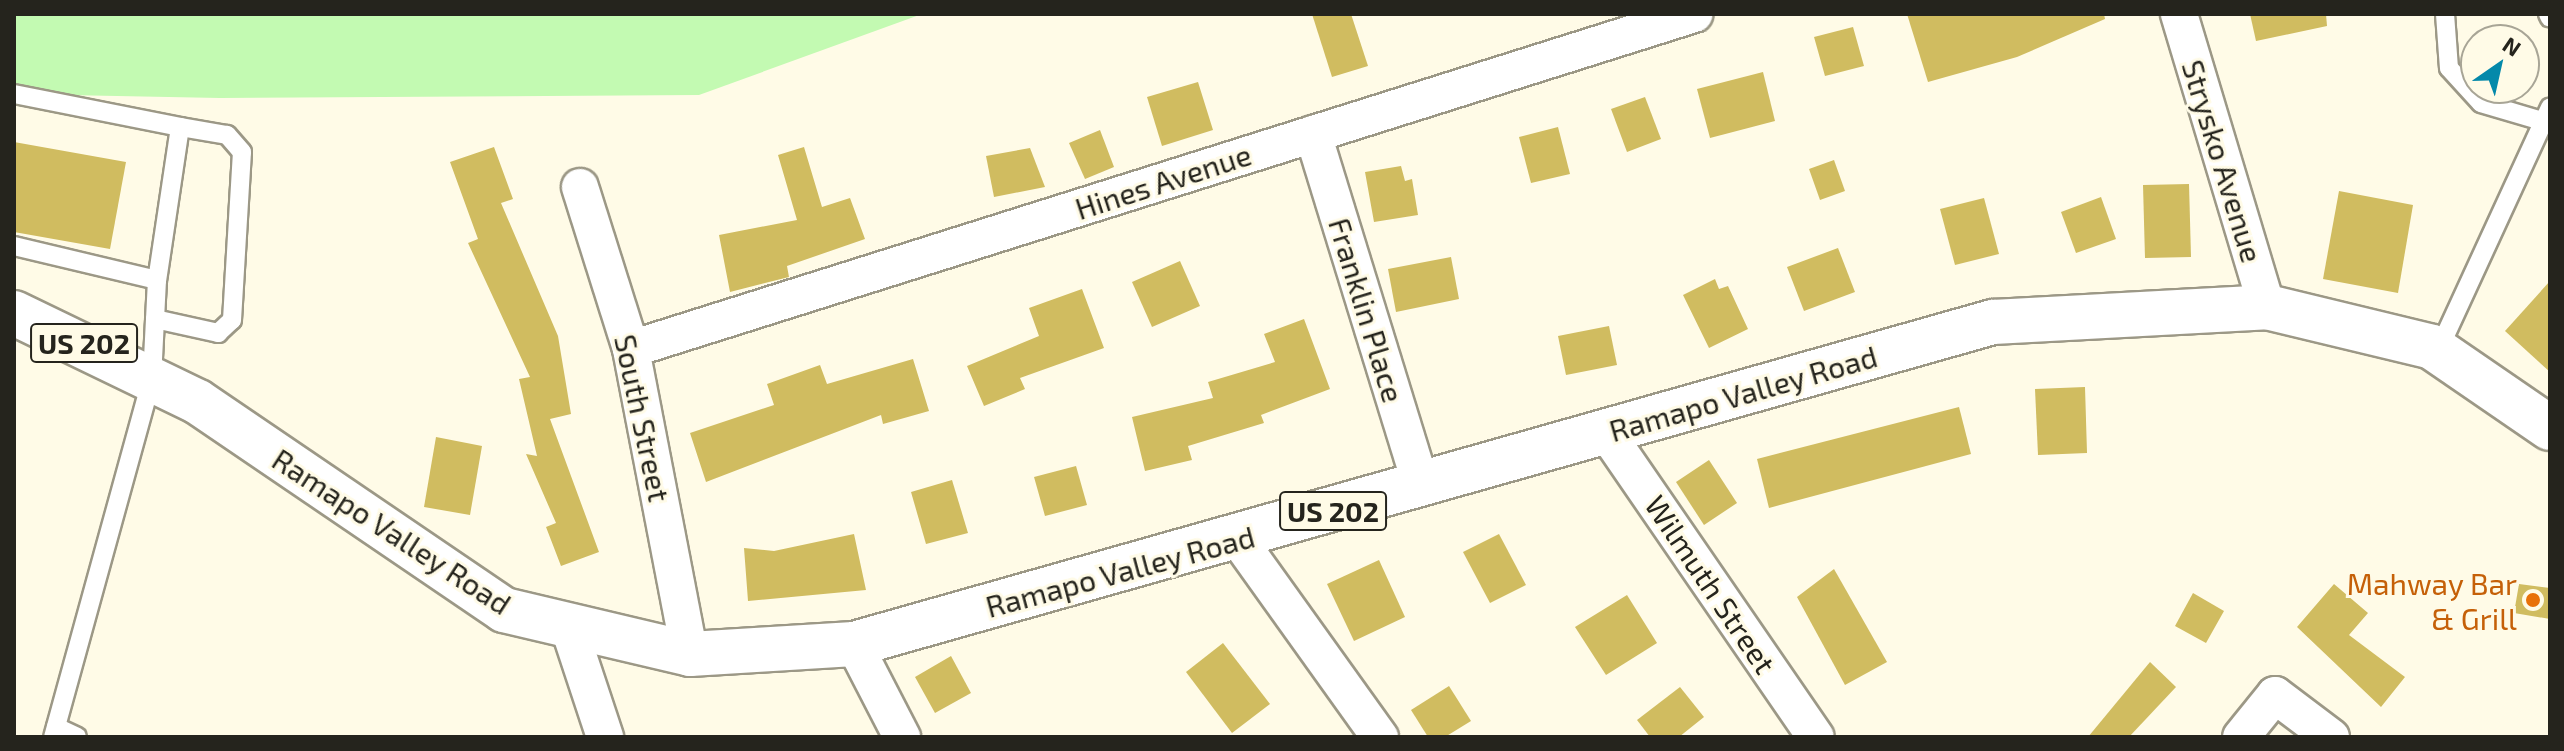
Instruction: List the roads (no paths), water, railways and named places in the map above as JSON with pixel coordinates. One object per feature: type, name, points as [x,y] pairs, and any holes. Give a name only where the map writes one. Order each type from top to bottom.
[{"type":"main road","name":"Ramapo Valley Road","points":[[14,313],[198,402],[504,610],[569,628],[690,654],[854,644],[1238,539],[1993,322],[2267,307],[2438,351],[2550,428]]},
{"type":"street","name":"Hines Avenue","points":[[631,349],[1694,14]]},
{"type":"street","name":"Strysko Avenue","points":[[2179,14],[2267,307]]},
{"type":"street","name":"Franklin Place","points":[[1313,134],[1421,485]]},
{"type":"street","name":"South Street","points":[[580,187],[631,349],[690,654]]},
{"type":"street","name":"Wilmuth Street","points":[[1606,432],[1816,737]]},
{"type":"street","points":[[1238,539],[1380,737]]},
{"type":"street","points":[[569,628],[605,737]]},
{"type":"street","points":[[854,644],[902,737]]},
{"type":"street","points":[[2241,737],[2275,695],[2331,737]]},
{"type":"lane","points":[[2438,351],[2546,114],[2481,103],[2449,68],[2445,14]]},
{"type":"lane","points":[[14,94],[227,135],[242,152],[232,320],[218,333],[155,319]]},
{"type":"lane","points":[[77,737],[54,732],[152,378],[157,280],[180,127]]},
{"type":"lane","points":[[14,246],[157,280]]},
{"type":"place","name":"Mahway Bar & Grill","points":[[2533,600]]}]
